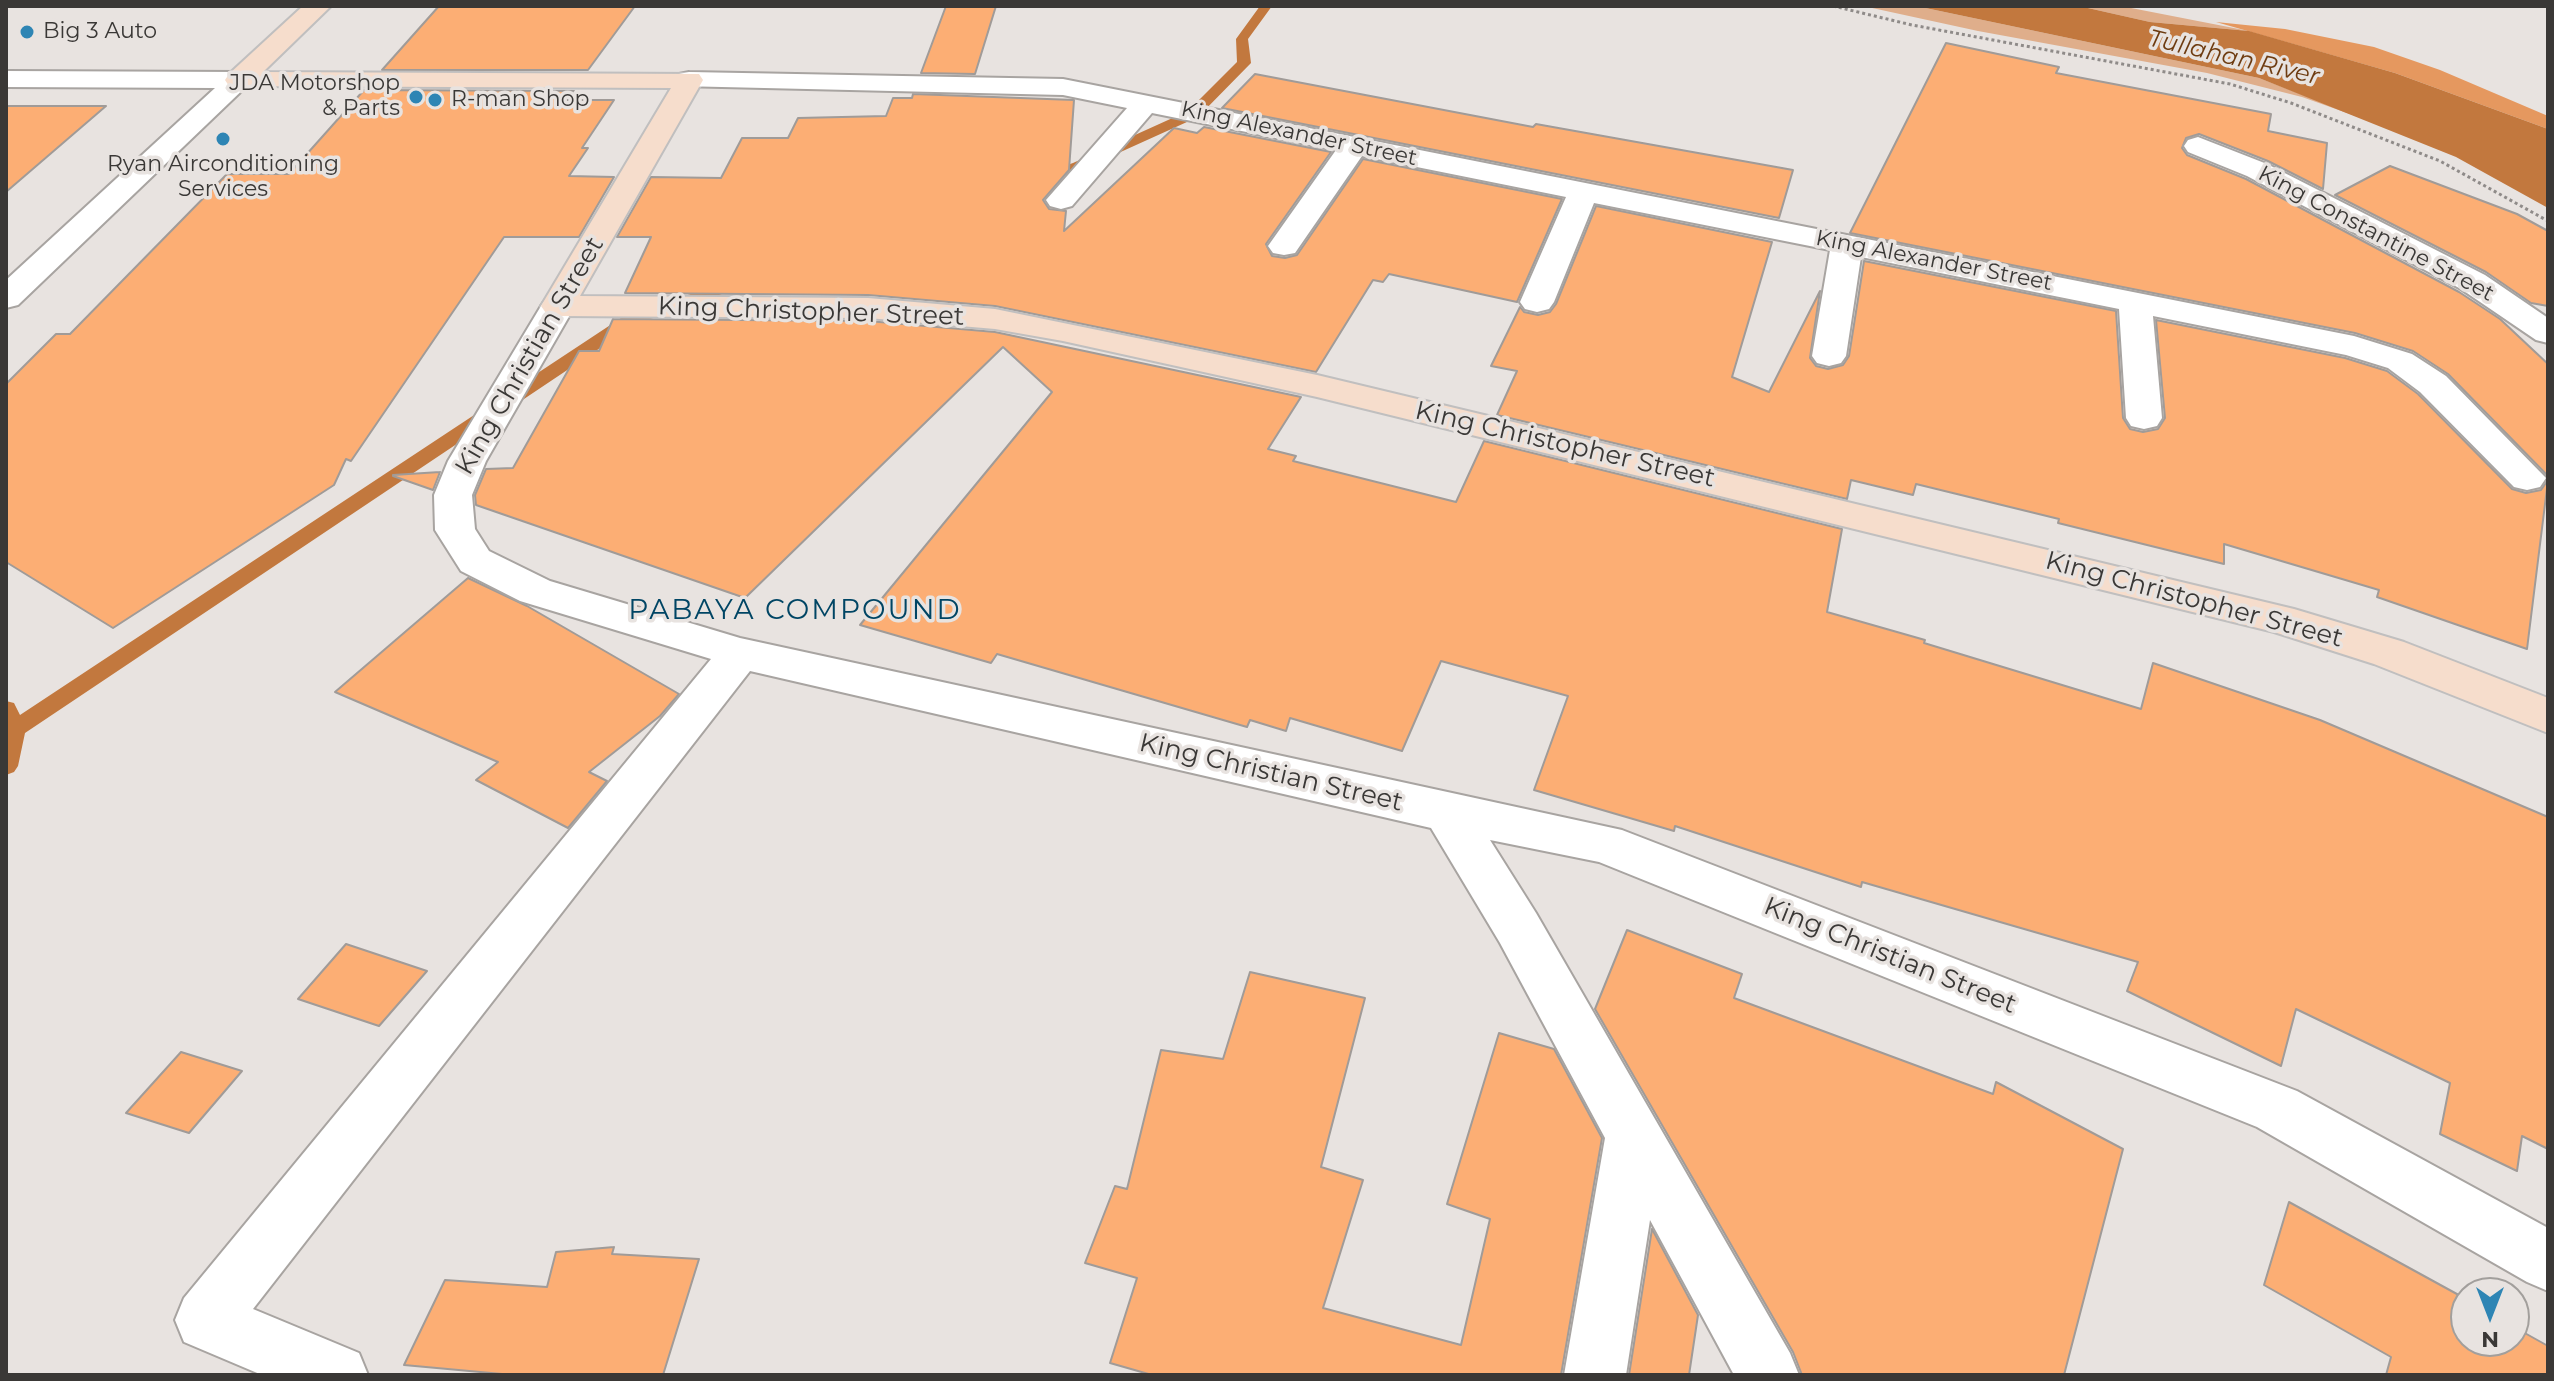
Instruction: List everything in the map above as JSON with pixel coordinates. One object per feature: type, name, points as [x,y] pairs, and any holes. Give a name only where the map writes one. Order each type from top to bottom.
[{"type":"main road","points":[[239,80],[318,6]]},
{"type":"main road","name":"King Alexander Street","points":[[239,80],[689,80]]},
{"type":"main road","name":"King Christian Street","points":[[558,306],[689,80]]},
{"type":"main road","name":"King Christopher Street","points":[[558,306],[868,308],[980,317],[1063,331],[1317,386],[2264,615],[2389,653],[2548,716]]},
{"type":"street","name":"King Alexander Street","points":[[6,79],[239,80]]},
{"type":"street","points":[[6,298],[239,80]]},
{"type":"street","name":"King Alexander Street","points":[[689,80],[1026,84],[1103,94],[2354,346],[2400,361],[2433,384],[2527,478]]},
{"type":"street","points":[[1061,200],[1147,102]]},
{"type":"street","points":[[1284,246],[1354,146]]},
{"type":"street","name":"King Constantine Street","points":[[2198,146],[2257,170],[2473,282],[2548,333]]},
{"type":"street","points":[[1537,302],[1584,191]]},
{"type":"street","points":[[1829,356],[1847,244]]},
{"type":"street","points":[[2135,301],[2144,418]]},
{"type":"street","name":"King Christian Street","points":[[558,306],[467,461],[453,495],[455,530],[475,561],[535,591],[740,653],[1447,813],[1605,844],[2277,1109],[2548,1261]]},
{"type":"street","points":[[337,1375],[206,1320],[740,653]]},
{"type":"street","points":[[1447,813],[1518,928],[1768,1375]]},
{"type":"street","points":[[1595,1375],[1634,1136]]},
{"type":"path","points":[[1833,6],[1912,25],[2230,84],[2291,103],[2440,161],[2548,221]]},
{"type":"shaded area","points":[[1863,6],[1916,6],[2259,78],[2378,124],[2302,97],[2207,73],[1978,31]]},
{"type":"shaded area","points":[[2079,6],[2121,6],[2249,31],[2150,22]]},
{"type":"shaded area","points":[[2216,22],[2285,29],[2374,47],[2440,70],[2548,116],[2548,129],[2395,73]]},
{"type":"water","name":"Tullahan River","points":[[1916,6],[2079,6],[2150,22],[2249,31],[2395,73],[2548,129],[2548,208],[2456,157],[2259,78]]},
{"type":"building","points":[[439,6],[635,6],[588,70],[382,70]]},
{"type":"building","points":[[946,6],[996,6],[975,74],[921,73]]},
{"type":"building","points":[[1946,43],[2059,67],[2056,73],[2271,114],[2268,131],[2327,143],[2323,189],[2268,161],[2199,134],[2186,138],[2182,148],[2187,155],[2246,179],[2459,292],[2500,319],[2548,364],[2548,476],[2448,374],[2413,351],[2355,333],[1850,233]]},
{"type":"building","points":[[1255,74],[1533,127],[1536,124],[1793,170],[1779,218],[1222,108]]},
{"type":"building","points":[[364,90],[574,91],[567,100],[614,100],[582,148],[588,148],[569,176],[614,177],[579,237],[504,237],[351,461],[346,459],[334,485],[113,628],[6,562],[6,384],[56,334],[70,334],[227,174],[289,174]]},
{"type":"building","points":[[913,94],[1074,100],[1069,170],[1043,200],[1049,209],[1066,211],[1064,231],[1174,128],[1197,133],[1204,127],[1331,152],[1266,244],[1272,256],[1285,258],[1297,255],[1363,159],[1562,199],[1517,302],[1389,274],[1383,282],[1373,280],[1316,372],[995,306],[868,295],[625,293],[651,237],[617,237],[651,177],[721,178],[742,138],[788,138],[798,118],[886,116],[893,98],[912,98]]},
{"type":"building","points":[[6,106],[106,106],[6,192]]},
{"type":"building","points":[[2390,166],[2517,214],[2548,231],[2548,306],[2531,303],[2486,272],[2335,195]]},
{"type":"building","points":[[1596,206],[1772,242],[1732,377],[1769,392],[1820,291],[1810,358],[1816,366],[1828,369],[1843,365],[1849,356],[1864,261],[2116,311],[2123,418],[2130,429],[2143,432],[2158,429],[2165,418],[2156,320],[2345,358],[2387,371],[2418,394],[2512,489],[2526,493],[2541,490],[2548,480],[2527,649],[2377,597],[2379,590],[2224,544],[2224,564],[1916,484],[1913,495],[1851,480],[1847,499],[1497,415],[1517,371],[1491,366],[1520,307],[1524,312],[1538,315],[1550,312],[1556,304]]},
{"type":"building","points":[[613,319],[868,321],[995,332],[1301,397],[1268,449],[1296,456],[1293,461],[1456,502],[1484,441],[1842,529],[1827,612],[2141,709],[2153,663],[2320,720],[2548,817],[2548,1149],[2522,1136],[2517,1171],[2440,1134],[2450,1083],[2296,1009],[2281,1066],[2127,991],[2138,962],[1862,882],[1861,887],[1675,826],[1674,831],[1534,790],[1568,696],[1441,661],[1402,751],[1290,718],[1286,731],[1250,720],[1247,727],[997,654],[991,663],[860,625],[1052,392],[1003,347],[745,598],[476,505],[475,495],[486,469],[513,468],[579,351],[599,351]]},
{"type":"building","points":[[440,472],[433,490],[393,476],[393,475]]},
{"type":"building","points":[[468,578],[527,606],[679,694],[660,716],[589,772],[607,781],[568,828],[476,780],[498,762],[335,692]]},
{"type":"building","points":[[1627,930],[1742,974],[1734,998],[1993,1094],[1996,1082],[2123,1149],[2064,1375],[1802,1375],[1793,1352],[1595,1009]]},
{"type":"building","points":[[346,944],[427,971],[379,1026],[298,999]]},
{"type":"building","points":[[1250,972],[1365,998],[1321,1167],[1363,1180],[1323,1308],[1461,1345],[1490,1219],[1447,1204],[1499,1033],[1554,1049],[1602,1138],[1561,1375],[1152,1375],[1110,1363],[1137,1278],[1085,1263],[1115,1186],[1127,1189],[1161,1050],[1223,1059]]},
{"type":"building","points":[[181,1052],[242,1071],[189,1133],[126,1113]]},
{"type":"building","points":[[2289,1202],[2450,1290],[2450,1357],[2530,1357],[2530,1336],[2548,1346],[2548,1375],[2386,1375],[2391,1357],[2264,1285]]},
{"type":"building","points":[[1652,1229],[1698,1315],[1689,1375],[1629,1375]]},
{"type":"building","points":[[614,1247],[612,1254],[699,1259],[663,1375],[513,1375],[404,1365],[445,1280],[547,1287],[556,1252]]},
{"type":"waterway","points":[[1041,179],[1078,166],[1193,114],[1244,63],[1242,39],[1266,6]]},
{"type":"waterway","points":[[15,729],[630,320],[736,284]]},
{"type":"waterway","points":[[6,709],[15,729]]},
{"type":"waterway","points":[[6,766],[15,729]]},
{"type":"place","name":"Big 3 Auto","points":[[27,32]]},
{"type":"place","name":"JDA Motorshop & Parts","points":[[416,97]]},
{"type":"place","name":"R-man Shop","points":[[435,100]]},
{"type":"place","name":"Ryan Airconditioning Services","points":[[223,139]]},
{"type":"district","name":"PABAYA COMPOUND","points":[[795,611]]}]
